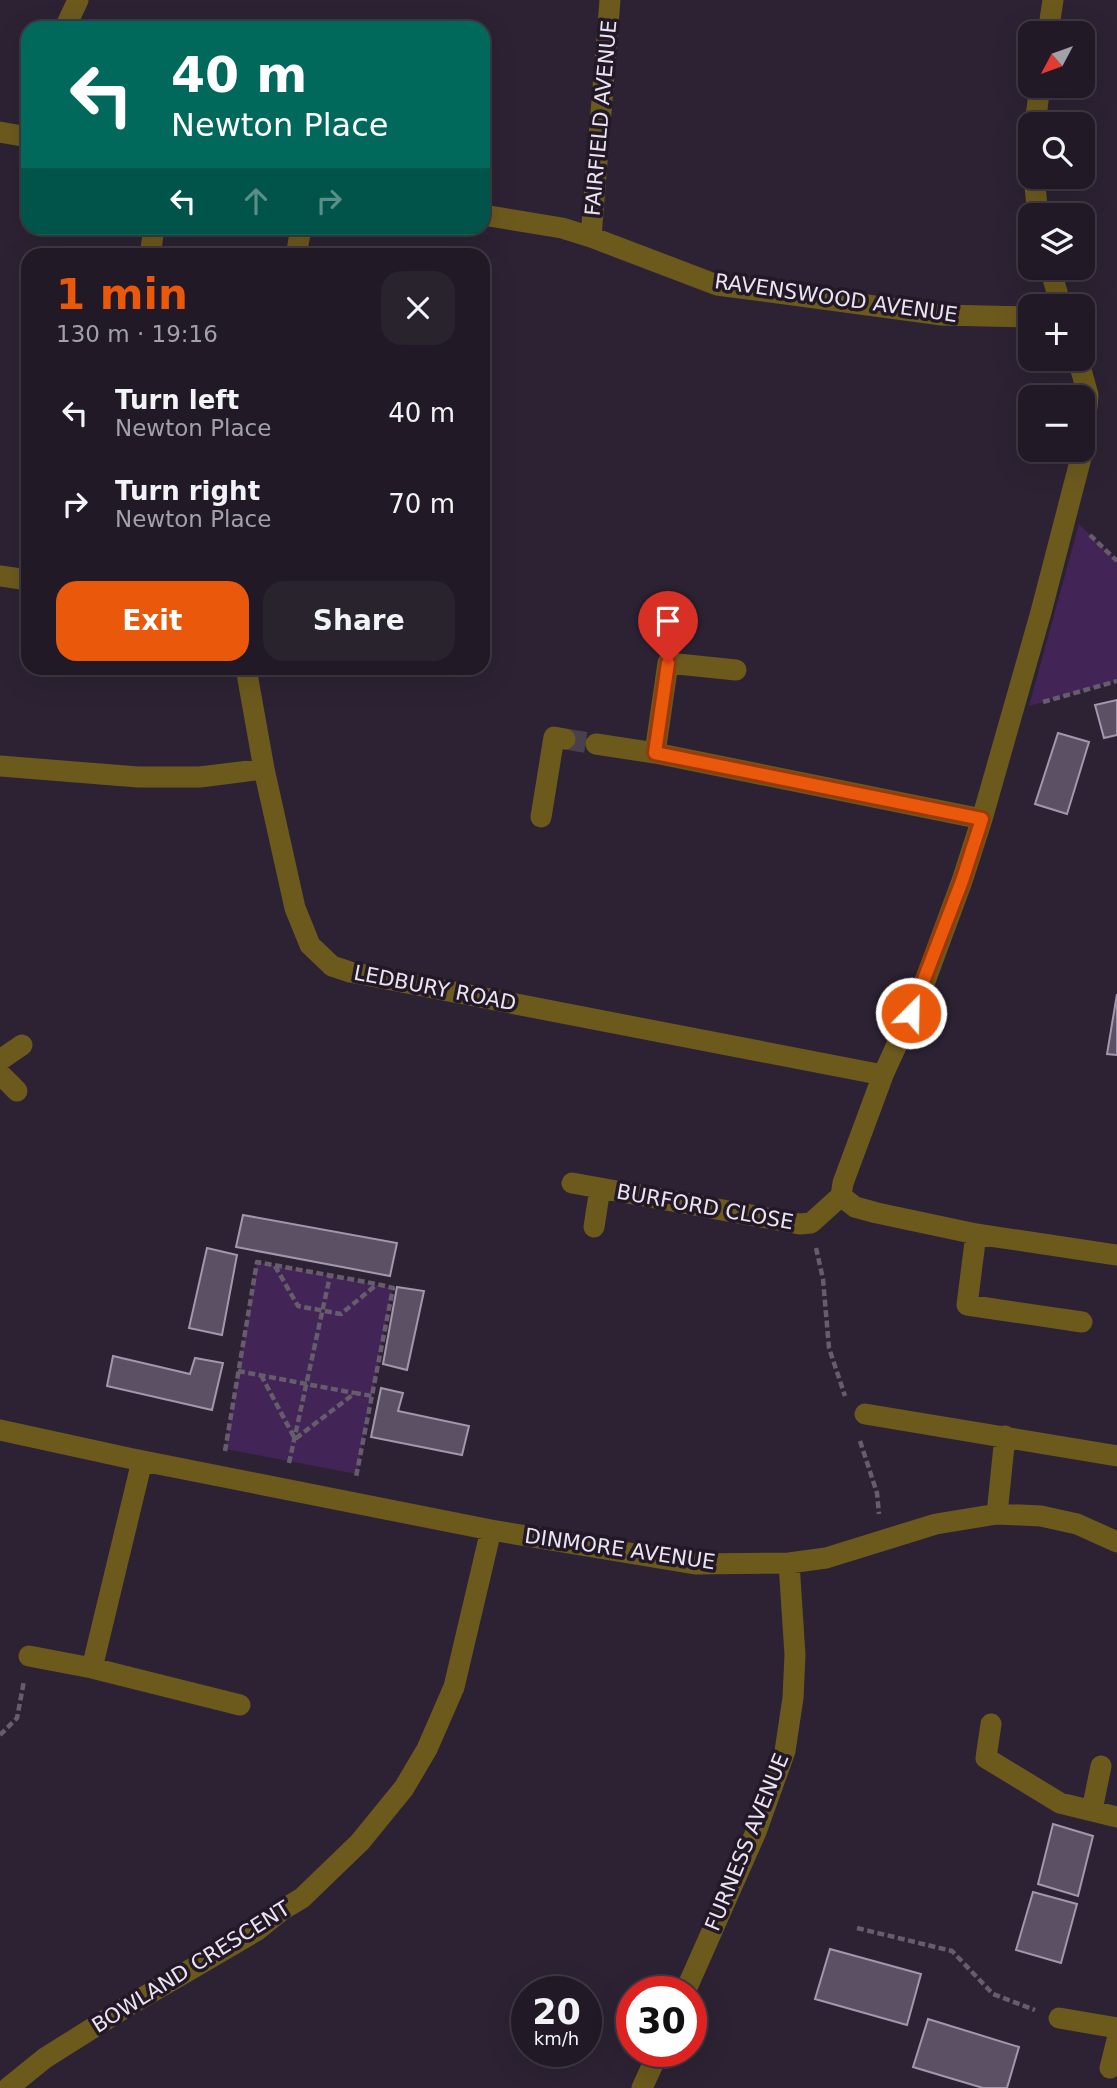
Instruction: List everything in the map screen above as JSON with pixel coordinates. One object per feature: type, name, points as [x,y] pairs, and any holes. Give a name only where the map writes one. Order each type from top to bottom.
[{"type":"street","points":[[68,21],[78,0]]},
{"type":"street","name":"FAIRFIELD AVENUE","points":[[591,237],[610,0]]},
{"type":"street","points":[[1050,21],[1053,0]]},
{"type":"street","points":[[0,132],[21,133]]},
{"type":"street","name":"RAVENSWOOD AVENUE","points":[[490,216],[562,228],[717,285],[942,314],[1018,317]]},
{"type":"street","points":[[1080,462],[1068,514],[962,881],[925,979],[883,1075],[843,1183],[841,1196],[855,1207],[877,1213],[976,1234],[1117,1255]]},
{"type":"street","points":[[0,576],[21,579]]},
{"type":"street","points":[[655,753],[668,663],[736,670]]},
{"type":"street","name":"LEDBURY ROAD","points":[[247,675],[264,768],[295,908],[310,945],[331,966],[350,972],[883,1075]]},
{"type":"street","points":[[541,817],[554,737],[565,739]]},
{"type":"street","points":[[596,744],[655,753],[982,819]]},
{"type":"street","points":[[0,766],[138,776],[200,777],[264,768]]},
{"type":"street","points":[[0,1060],[22,1045]]},
{"type":"street","points":[[0,1074],[17,1091]]},
{"type":"street","name":"BURFORD CLOSE","points":[[572,1183],[800,1224],[811,1223],[841,1196]]},
{"type":"street","name":"BURFORD CLOSE","points":[[594,1227],[600,1188]]},
{"type":"street","points":[[976,1234],[967,1305],[1082,1322]]},
{"type":"street","points":[[865,1413],[1117,1456]]},
{"type":"street","name":"DINMORE AVENUE","points":[[0,1430],[491,1530],[695,1564],[789,1563],[826,1558],[936,1524],[997,1514],[1041,1516],[1077,1524],[1116,1539]]},
{"type":"street","points":[[997,1514],[1005,1436]]},
{"type":"street","points":[[92,1668],[142,1461]]},
{"type":"street","name":"BOWLAND CRESCENT","points":[[8,2088],[45,2058],[256,1931],[302,1898],[360,1842],[404,1788],[427,1749],[454,1687],[491,1530]]},
{"type":"street","name":"FURNESS AVENUE","points":[[692,1976],[756,1832],[785,1751],[793,1698],[795,1655],[789,1563]]},
{"type":"street","points":[[29,1656],[92,1668],[240,1705]]},
{"type":"street","points":[[991,1724],[986,1758],[1060,1803],[1117,1817]]},
{"type":"street","points":[[1092,1810],[1101,1766]]},
{"type":"street","points":[[1059,2018],[1117,2028]]},
{"type":"street","points":[[1110,2068],[1117,2040]]},
{"type":"street","points":[[642,2088],[652,2067]]},
{"type":"path","points":[[1068,514],[1117,561]]},
{"type":"path","points":[[1012,712],[1117,681]]},
{"type":"path","points":[[811,1223],[823,1279],[829,1348],[845,1397]]},
{"type":"path","points":[[220,1476],[257,1262],[376,1284],[393,1288],[351,1502]]},
{"type":"path","points":[[275,1265],[298,1306],[341,1314],[376,1284]]},
{"type":"path","points":[[284,1488],[330,1276]]},
{"type":"path","points":[[238,1371],[372,1396]]},
{"type":"path","points":[[261,1375],[295,1439]]},
{"type":"path","points":[[295,1439],[355,1393]]},
{"type":"path","points":[[858,1434],[877,1493],[883,1541]]},
{"type":"path","points":[[0,1735],[17,1718],[29,1656]]},
{"type":"path","points":[[857,1928],[952,1951],[993,1994],[1059,2018]]},
{"type":"shaded area","points":[[1079,524],[1117,561],[1117,681],[1029,706]]},
{"type":"shaded area","points":[[257,1262],[393,1288],[357,1474],[225,1449]]},
{"type":"building","points":[[1117,700],[1117,735],[1104,738],[1095,705]]},
{"type":"building","points":[[1058,733],[1089,742],[1067,814],[1035,804]]},
{"type":"building","points":[[1117,994],[1117,1055],[1107,1054]]},
{"type":"building","points":[[243,1215],[397,1243],[390,1276],[236,1247]]},
{"type":"building","points":[[207,1248],[237,1255],[222,1335],[189,1328]]},
{"type":"building","points":[[397,1287],[424,1291],[407,1370],[383,1364]]},
{"type":"building","points":[[113,1356],[190,1374],[195,1358],[223,1363],[212,1410],[107,1386]]},
{"type":"building","points":[[381,1388],[403,1393],[398,1411],[469,1426],[462,1455],[371,1437]]},
{"type":"building","points":[[1053,1824],[1093,1836],[1078,1896],[1038,1884]]},
{"type":"building","points":[[1033,1892],[1077,1904],[1061,1963],[1016,1950]]},
{"type":"building","points":[[830,1949],[921,1974],[907,2025],[815,1999]]},
{"type":"building","points":[[928,2019],[1019,2047],[1007,2088],[983,2088],[913,2067]]},
{"type":"tunnel","points":[[565,739],[596,744]]},
{"type":"route","points":[[668,663],[655,753],[982,819],[962,881],[911,1013]]}]
